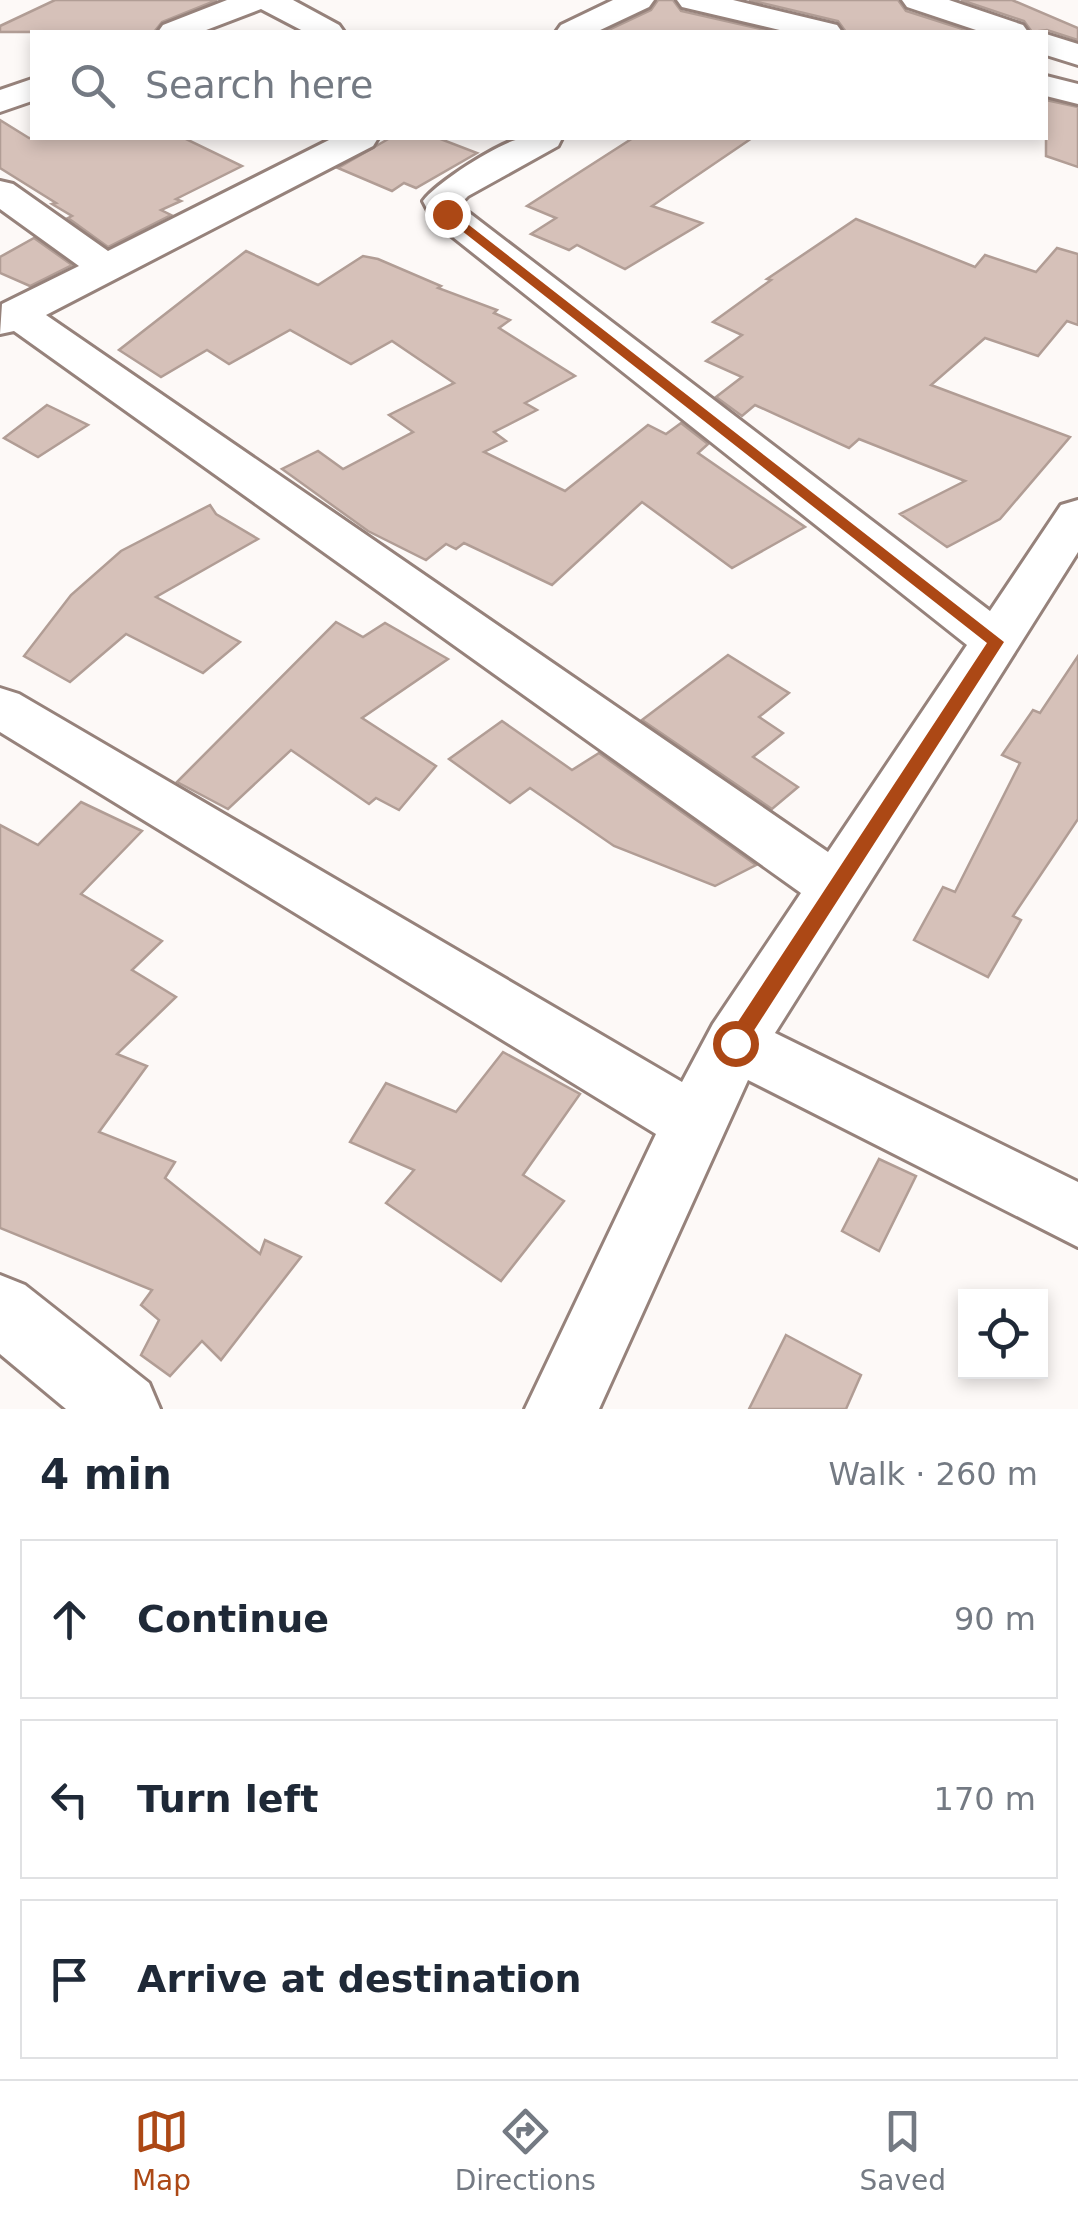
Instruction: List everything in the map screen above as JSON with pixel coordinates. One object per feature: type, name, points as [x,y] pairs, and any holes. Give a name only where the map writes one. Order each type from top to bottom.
[{"type":"street","points":[[179,30],[255,0]]},
{"type":"street","points":[[269,0],[324,30]]},
{"type":"street","points":[[576,30],[638,0]]},
{"type":"street","points":[[693,0],[818,30]]},
{"type":"street","points":[[918,0],[1006,30]]},
{"type":"street","points":[[960,14],[990,0]]},
{"type":"street","points":[[735,30],[760,16]]},
{"type":"street","points":[[1048,45],[1078,55]]},
{"type":"street","points":[[1048,86],[1078,94]]},
{"type":"street","points":[[0,102],[30,90]]},
{"type":"street","points":[[356,140],[8,318],[836,888]]},
{"type":"street","points":[[541,140],[455,188],[442,202],[447,214],[996,642]]},
{"type":"street","points":[[0,192],[104,267]]},
{"type":"street","points":[[562,1409],[735,1043],[1078,515]]},
{"type":"street","points":[[0,707],[694,1123]]},
{"type":"street","points":[[735,1043],[1078,1216]]},
{"type":"street","points":[[0,1308],[123,1409]]},
{"type":"building","points":[[55,0],[217,0],[162,22],[156,30],[0,32],[0,26]]},
{"type":"building","points":[[658,0],[673,0],[681,11],[765,30],[608,30],[651,10]]},
{"type":"building","points":[[749,0],[898,0],[906,11],[966,30],[845,30],[838,21]]},
{"type":"building","points":[[961,0],[1012,0],[1078,28],[1078,40],[1048,30],[1031,30],[1024,21]]},
{"type":"building","points":[[1048,100],[1078,107],[1078,167],[1046,156]]},
{"type":"building","points":[[0,120],[30,140],[188,140],[242,166],[176,199],[181,201],[161,210],[171,215],[108,247],[52,204],[56,203],[0,168]]},
{"type":"building","points":[[387,140],[443,140],[477,153],[416,188],[404,183],[392,191],[338,168]]},
{"type":"building","points":[[630,140],[749,140],[652,206],[702,223],[625,269],[577,245],[569,250],[531,234],[556,218],[527,206]]},
{"type":"building","points":[[856,219],[975,267],[985,255],[1036,272],[1057,248],[1078,254],[1078,325],[1067,321],[1038,356],[985,338],[931,385],[1070,437],[1000,519],[947,547],[900,514],[965,481],[859,439],[849,448],[755,405],[742,416],[716,397],[742,377],[706,361],[742,335],[713,322],[771,280],[767,279]]},
{"type":"building","points":[[34,238],[72,265],[30,286],[0,273],[0,257]]},
{"type":"building","points":[[246,251],[318,285],[363,256],[378,259],[441,286],[438,288],[497,310],[494,313],[510,320],[499,328],[575,376],[525,403],[537,410],[494,432],[506,441],[484,452],[565,491],[648,425],[666,434],[681,423],[708,444],[698,453],[805,527],[732,568],[642,502],[552,585],[464,543],[456,549],[446,544],[426,560],[368,531],[282,469],[318,451],[343,469],[413,432],[389,415],[454,383],[392,341],[351,364],[290,330],[229,364],[207,350],[161,377],[119,350]]},
{"type":"building","points":[[47,405],[88,425],[38,457],[4,438]]},
{"type":"building","points":[[210,505],[216,514],[258,539],[156,597],[240,642],[203,673],[126,634],[70,682],[24,656],[71,595],[121,551]]},
{"type":"building","points":[[336,622],[363,637],[385,623],[448,659],[362,718],[436,766],[399,810],[376,798],[369,804],[291,750],[228,809],[177,782]]},
{"type":"building","points":[[728,655],[789,693],[759,717],[783,733],[753,757],[798,787],[772,809],[642,720]]},
{"type":"building","points":[[1078,656],[1078,819],[1013,916],[1021,920],[988,977],[914,940],[943,887],[955,892],[1020,763],[1002,755],[1033,710],[1040,713]]},
{"type":"building","points":[[502,721],[572,770],[599,753],[756,865],[715,886],[614,846],[530,788],[510,803],[449,759]]},
{"type":"building","points":[[81,802],[142,831],[81,894],[162,941],[132,970],[176,997],[117,1054],[147,1066],[99,1132],[175,1162],[165,1178],[260,1254],[265,1240],[301,1257],[221,1360],[202,1341],[170,1376],[141,1355],[159,1320],[141,1305],[152,1290],[0,1228],[0,825],[38,845]]},
{"type":"building","points":[[503,1052],[580,1094],[523,1175],[564,1201],[501,1281],[386,1203],[414,1170],[350,1142],[386,1083],[456,1112]]},
{"type":"building","points":[[879,1159],[916,1176],[879,1251],[842,1231]]},
{"type":"building","points":[[786,1335],[861,1375],[846,1409],[749,1409]]},
{"type":"route","points":[[447,214],[996,642],[735,1043]]}]
